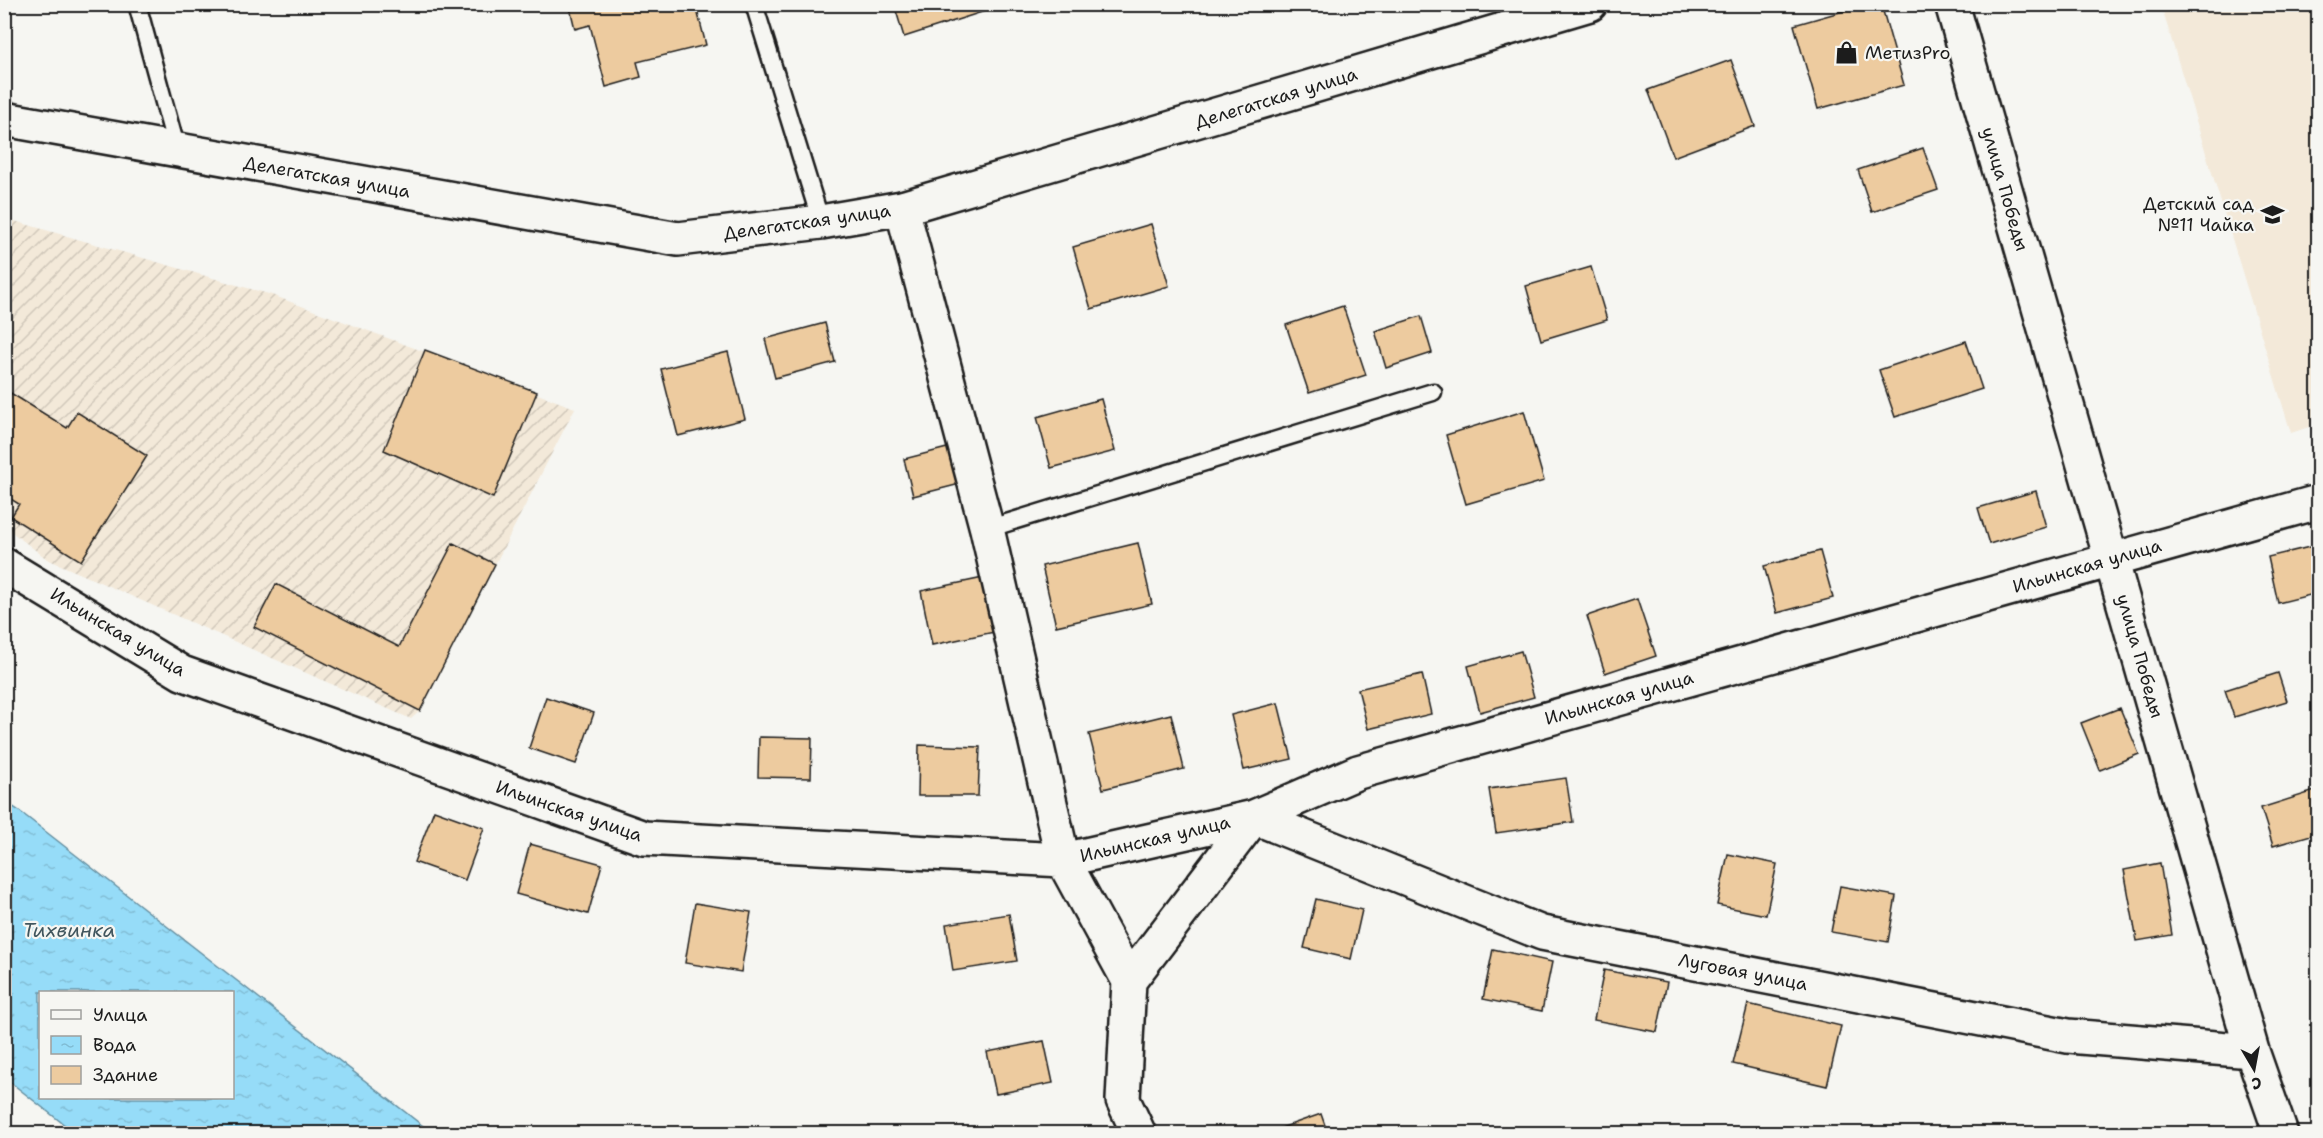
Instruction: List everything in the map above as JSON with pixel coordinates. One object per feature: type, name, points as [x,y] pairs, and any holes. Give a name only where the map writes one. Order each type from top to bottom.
[{"type":"street","name":"Делегатская улица","points":[[4,119],[678,239],[821,222],[902,208],[1590,4]]},
{"type":"street","name":"улица Победы","points":[[1952,4],[2252,1051],[2281,1134]]},
{"type":"street","points":[[902,208],[987,529],[1063,860],[1129,981],[1123,1100],[1139,1134]]},
{"type":"street","name":"Ильинская улица","points":[[4,565],[182,673],[644,838],[1063,860],[1254,817],[1358,772],[2319,502]]},
{"type":"street","points":[[1129,981],[1254,817]]},
{"type":"street","name":"Луговая улица","points":[[1254,817],[1542,933],[2068,1036],[2252,1051]]},
{"type":"lane","points":[[137,4],[177,150]]},
{"type":"lane","points":[[754,4],[821,222]]},
{"type":"lane","points":[[987,529],[1433,392]]},
{"type":"shaded area","name":"Детский сад №11 Чайка","points":[[2161,5],[2318,5],[2318,424],[2291,433]]},
{"type":"shaded area","points":[[4,218],[272,295],[575,408],[420,711],[411,719],[47,559],[5,527]]},
{"type":"water","name":"Тихвинка","points":[[4,801],[432,1133],[75,1133],[5,1078]]},
{"type":"building","points":[[569,4],[682,4],[683,9],[696,6],[706,45],[637,62],[641,77],[606,87],[590,25],[575,29]]},
{"type":"building","points":[[894,4],[1007,4],[904,37]]},
{"type":"building","points":[[1868,4],[1881,4],[1904,85],[1818,109],[1794,25]]},
{"type":"building","points":[[1731,60],[1755,126],[1673,157],[1648,90]]},
{"type":"building","points":[[1923,148],[1938,190],[1872,212],[1858,170]]},
{"type":"building","points":[[1151,224],[1169,286],[1091,309],[1073,247]]},
{"type":"building","points":[[1591,267],[1607,320],[1541,340],[1526,286]]},
{"type":"building","points":[[1343,306],[1366,375],[1309,393],[1286,325]]},
{"type":"building","points":[[1421,316],[1432,353],[1386,368],[1375,331]]},
{"type":"building","points":[[825,323],[835,362],[775,378],[765,339]]},
{"type":"building","points":[[1966,341],[1982,389],[1895,417],[1879,370]]},
{"type":"building","points":[[425,350],[537,392],[493,498],[384,450]]},
{"type":"building","points":[[728,352],[745,419],[678,436],[661,369]]},
{"type":"building","points":[[4,389],[67,428],[77,412],[147,456],[81,561],[11,517],[19,504],[4,495]]},
{"type":"building","points":[[1101,399],[1115,451],[1051,468],[1037,417]]},
{"type":"building","points":[[1524,411],[1544,481],[1466,504],[1446,435]]},
{"type":"building","points":[[951,447],[960,484],[913,496],[904,459]]},
{"type":"building","points":[[2036,491],[2046,527],[1989,544],[1978,508]]},
{"type":"building","points":[[453,543],[495,564],[420,711],[254,627],[276,584],[399,647]]},
{"type":"building","points":[[1138,543],[1152,604],[1056,626],[1042,566]]},
{"type":"building","points":[[2318,545],[2318,593],[2278,603],[2268,557]]},
{"type":"building","points":[[1820,551],[1833,598],[1777,613],[1764,566]]},
{"type":"building","points":[[988,577],[999,631],[932,645],[921,591]]},
{"type":"building","points":[[1637,599],[1656,656],[1605,673],[1587,616]]},
{"type":"building","points":[[1521,651],[1534,697],[1480,712],[1468,666]]},
{"type":"building","points":[[2278,673],[2287,701],[2234,717],[2225,690]]},
{"type":"building","points":[[1422,674],[1431,714],[1368,729],[1358,689]]},
{"type":"building","points":[[546,697],[594,713],[576,764],[529,748]]},
{"type":"building","points":[[1278,703],[1292,759],[1244,770],[1231,715]]},
{"type":"building","points":[[2120,708],[2139,754],[2100,770],[2081,723]]},
{"type":"building","points":[[1171,714],[1184,769],[1103,789],[1089,734]]},
{"type":"building","points":[[759,737],[812,738],[811,778],[758,777]]},
{"type":"building","points":[[919,745],[980,747],[978,796],[918,796]]},
{"type":"building","points":[[1566,778],[1573,822],[1496,833],[1489,789]]},
{"type":"building","points":[[2318,790],[2318,833],[2273,846],[2261,808]]},
{"type":"building","points":[[434,810],[484,828],[465,880],[414,862]]},
{"type":"building","points":[[530,844],[602,864],[588,914],[516,894]]},
{"type":"building","points":[[1728,854],[1777,864],[1766,915],[1717,905]]},
{"type":"building","points":[[2160,863],[2172,935],[2137,941],[2124,870]]},
{"type":"building","points":[[1840,886],[1896,896],[1888,942],[1831,932]]},
{"type":"building","points":[[1316,899],[1362,910],[1351,959],[1304,948]]},
{"type":"building","points":[[695,903],[751,912],[741,972],[685,963]]},
{"type":"building","points":[[1009,914],[1017,961],[953,971],[946,924]]},
{"type":"building","points":[[1493,949],[1552,962],[1542,1011],[1483,999]]},
{"type":"building","points":[[1604,970],[1667,982],[1657,1032],[1594,1020]]},
{"type":"building","points":[[1748,1004],[1841,1026],[1827,1086],[1733,1064]]},
{"type":"building","points":[[1044,1041],[1053,1083],[996,1094],[987,1052]]},
{"type":"building","points":[[1321,1114],[1328,1134],[1264,1134]]},
{"type":"place","name":"МетизPro","points":[[1847,53]]},
{"type":"place","name":"Детский сад №11 Чайка","points":[[2272,214]]}]
